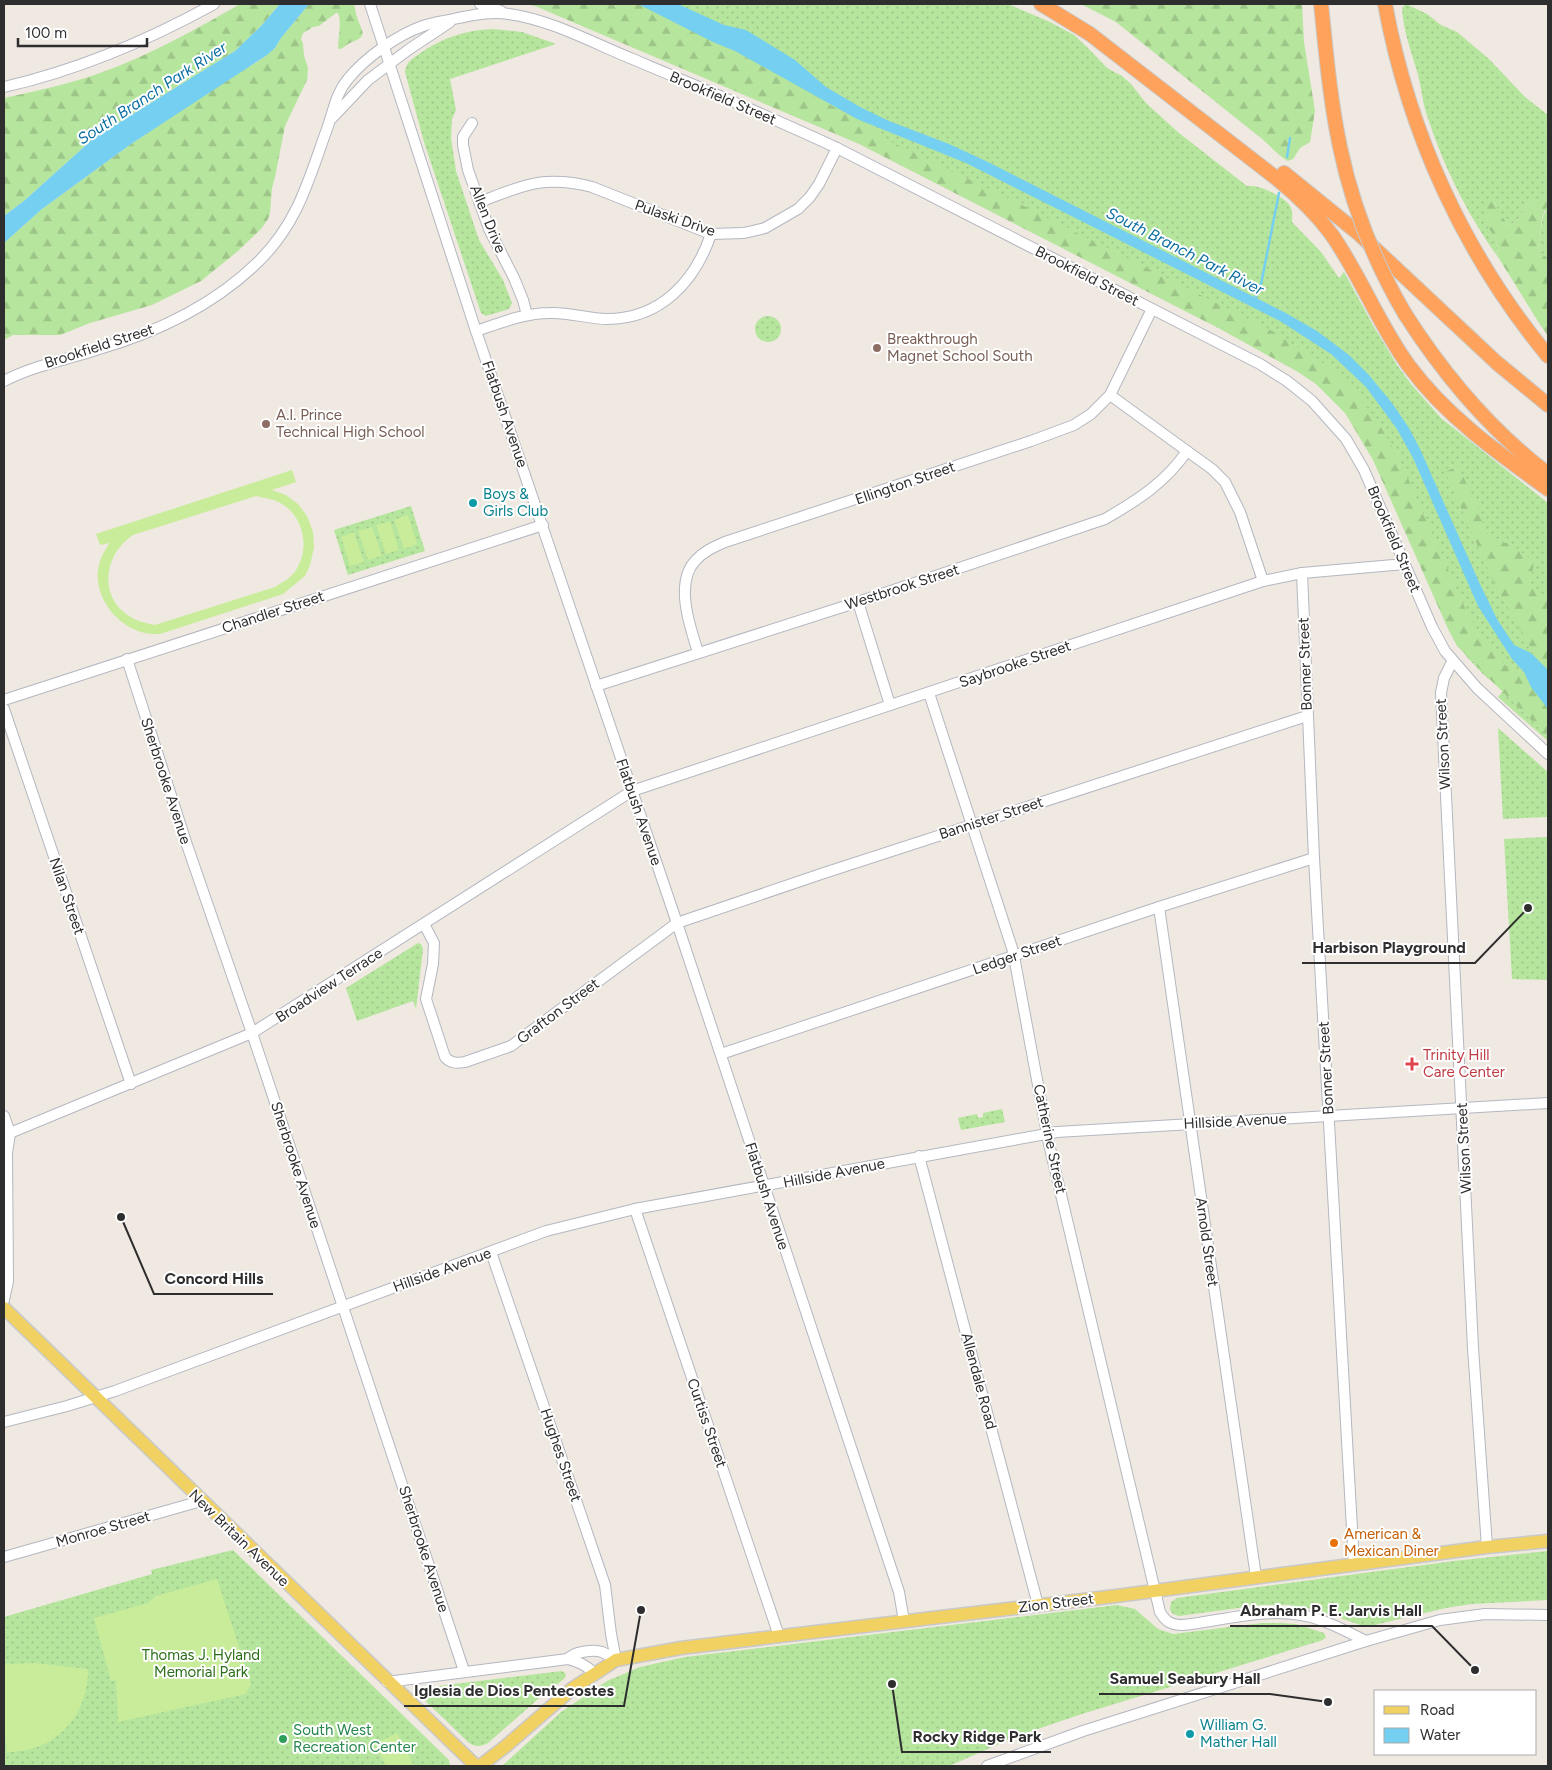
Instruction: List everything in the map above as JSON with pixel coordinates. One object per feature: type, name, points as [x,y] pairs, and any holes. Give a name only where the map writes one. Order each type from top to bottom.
[{"type":"highway","points":[[1041,4],[1086,31],[1269,172],[1301,199],[1316,215],[1334,240],[1392,341],[1418,377],[1463,424],[1548,489]]},
{"type":"highway","points":[[1059,4],[1096,27],[1325,205],[1369,243],[1503,369],[1548,404]]},
{"type":"highway","points":[[1321,4],[1331,96],[1346,174],[1359,214],[1374,250],[1405,314],[1446,373],[1477,410],[1514,446],[1548,474]]},
{"type":"highway","points":[[1385,4],[1402,79],[1416,124],[1442,188],[1459,224],[1492,280],[1517,317],[1548,356]]},
{"type":"main road","name":"New Britain Avenue","points":[[4,1308],[360,1653],[387,1682],[476,1766]]},
{"type":"main road","name":"Zion Street","points":[[616,1660],[681,1648],[1038,1605],[1487,1547],[1548,1541]]},
{"type":"main road","points":[[480,1766],[556,1702],[594,1673],[616,1660]]},
{"type":"street","points":[[4,87],[60,72],[115,52],[164,30],[214,4]]},
{"type":"street","name":"Flatbush Avenue","points":[[370,4],[476,331],[677,922],[899,1592],[904,1621]]},
{"type":"street","points":[[480,4],[507,13]]},
{"type":"street","name":"Brookfield Street","points":[[4,381],[29,369],[111,346],[158,327],[198,306],[245,273],[269,249],[290,220],[306,189],[335,102],[346,80],[368,59],[409,32],[423,26],[480,14],[507,13],[537,21],[578,36],[838,148],[1274,372],[1288,381],[1318,407],[1346,439],[1356,455],[1372,487],[1434,633],[1452,662],[1548,754]]},
{"type":"street","name":"Brookfield Street","points":[[330,121],[358,89],[389,64],[455,19]]},
{"type":"street","name":"Allen Drive","points":[[472,122],[463,137],[468,170],[489,230],[514,278],[527,315]]},
{"type":"street","name":"Pulaski Drive","points":[[479,202],[545,182],[576,183],[592,187],[711,234],[744,234],[765,228],[798,209],[820,184],[838,148]]},
{"type":"street","points":[[476,331],[527,315],[566,313],[605,319],[639,314],[660,304],[677,292],[693,273],[705,252],[711,234]]},
{"type":"street","name":"Ellington Street","points":[[698,652],[688,620],[685,603],[685,582],[694,562],[705,552],[726,542],[1056,433],[1074,425],[1091,414],[1110,395],[1152,309]]},
{"type":"street","points":[[1110,395],[1187,451],[1225,482],[1240,512],[1263,581]]},
{"type":"street","name":"Westbrook Street","points":[[596,686],[858,602],[1105,518],[1128,506],[1164,479],[1176,467],[1187,451]]},
{"type":"street","name":"Chandler Street","points":[[4,700],[543,525]]},
{"type":"street","name":"Saybrooke Street","points":[[632,791],[1263,581],[1302,572],[1405,564]]},
{"type":"street","name":"Bonner Street","points":[[1302,572],[1314,858],[1354,1564]]},
{"type":"street","points":[[858,602],[890,705]]},
{"type":"street","name":"Sherbrooke Avenue","points":[[127,659],[186,845],[252,1033],[464,1672]]},
{"type":"street","name":"Wilson Street","points":[[1452,662],[1444,678],[1441,693],[1473,1348],[1487,1547]]},
{"type":"street","name":"Catherine Street","points":[[929,693],[1014,956],[1047,1133],[1160,1612],[1166,1621],[1171,1624],[1183,1625],[1267,1614],[1293,1614],[1319,1619],[1366,1641]]},
{"type":"street","name":"Nilan Street","points":[[4,708],[131,1084]]},
{"type":"street","name":"Bannister Street","points":[[677,922],[1307,716]]},
{"type":"street","name":"Broadview Terrace","points":[[7,1131],[131,1084],[252,1033],[632,791]]},
{"type":"street","name":"Ledger Street","points":[[720,1054],[1159,907],[1314,858]]},
{"type":"street","name":"Arnold Street","points":[[1159,907],[1256,1577]]},
{"type":"street","name":"Grafton Street","points":[[424,924],[434,943],[433,964],[426,995],[427,1004],[442,1052],[449,1062],[457,1063],[511,1046],[677,922]]},
{"type":"street","name":"Hillside Avenue","points":[[4,1422],[96,1397],[546,1231],[635,1210],[1047,1133],[1548,1103]]},
{"type":"street","points":[[4,1116],[7,1131],[8,1281],[4,1300]]},
{"type":"street","name":"Allendale Road","points":[[920,1156],[1038,1605]]},
{"type":"street","name":"Curtiss Street","points":[[635,1210],[779,1636]]},
{"type":"street","name":"Hughes Street","points":[[491,1252],[605,1585],[616,1660]]},
{"type":"street","name":"Monroe Street","points":[[4,1557],[201,1501]]},
{"type":"street","points":[[988,1766],[1083,1731],[1366,1641],[1440,1620],[1485,1614],[1548,1615]]},
{"type":"street","points":[[568,1660],[574,1654],[596,1651],[616,1660]]},
{"type":"street","points":[[387,1682],[568,1660],[581,1662],[594,1673]]},
{"type":"green space","points":[[240,4],[280,4],[235,51],[94,138],[25,200],[4,216],[4,98],[72,82],[103,72],[183,36]]},
{"type":"green space","points":[[309,4],[354,4],[362,36],[338,49],[340,26],[338,13],[319,26],[303,33],[301,39],[308,68],[307,80],[285,126],[272,188],[270,213],[261,229],[238,251],[201,281],[152,305],[90,323],[60,335],[13,335],[4,340],[4,243],[42,209],[131,144],[218,85],[257,62],[275,48]]},
{"type":"green space","points":[[526,4],[638,4],[735,51],[852,117],[879,129],[881,137],[1018,203],[1272,331],[1332,369],[1360,398],[1377,421],[1398,456],[1465,608],[1482,637],[1507,667],[1524,672],[1530,685],[1548,709],[1548,737],[1457,646],[1373,460],[1345,413],[1316,384],[1222,330],[859,144],[535,6]]},
{"type":"green space","points":[[539,4],[1008,4],[1050,22],[1074,35],[1107,68],[1122,76],[1131,84],[1146,103],[1179,133],[1247,186],[1264,189],[1287,202],[1292,210],[1292,222],[1321,252],[1339,278],[1344,272],[1374,327],[1411,384],[1441,418],[1548,503],[1548,741],[1498,697],[1503,691],[1466,656],[1366,441],[1343,409],[1321,387],[1296,367],[854,136]]},
{"type":"green space","points":[[1081,4],[1302,4],[1304,42],[1315,111],[1310,142],[1300,148],[1293,159],[1288,161],[1116,22]]},
{"type":"green space","points":[[1406,4],[1427,14],[1441,25],[1457,32],[1489,59],[1525,97],[1548,115],[1548,258],[1540,252],[1538,246],[1542,220],[1546,211],[1539,200],[1528,203],[1519,219],[1509,226],[1498,212],[1495,202],[1487,224],[1496,239],[1498,257],[1475,223],[1455,186],[1425,109],[1404,25],[1402,8]]},
{"type":"green space","points":[[493,29],[522,32],[556,44],[450,79],[456,110],[452,119],[451,138],[456,171],[479,240],[503,280],[512,303],[509,309],[486,316],[481,313],[424,142],[405,72],[408,63],[412,59],[436,43],[463,33]]},
{"type":"green space","points":[[1544,196],[1547,207],[1542,220],[1538,246],[1540,252],[1548,258],[1548,336],[1498,257],[1496,239],[1486,224],[1484,212],[1485,206],[1489,202],[1494,201],[1509,226],[1519,219],[1528,203],[1539,200]]},
{"type":"green space","points":[[768,316],[777,320],[781,329],[777,338],[768,342],[759,338],[755,329],[759,320]]},
{"type":"green space","points":[[1458,466],[1479,509],[1487,533],[1496,541],[1512,544],[1534,563],[1531,586],[1538,594],[1548,598],[1548,670],[1534,656],[1496,587],[1445,472]]},
{"type":"green space","points":[[292,470],[296,482],[272,490],[286,495],[298,504],[307,516],[313,532],[314,548],[305,576],[283,594],[160,634],[151,634],[135,630],[126,625],[117,618],[104,601],[100,592],[98,571],[102,556],[110,543],[100,545],[96,534]],"holes":[[[256,496],[279,502],[289,510],[300,525],[304,543],[303,553],[296,570],[289,578],[275,587],[155,625],[135,619],[119,608],[112,598],[108,575],[116,553],[123,543],[133,535]]]},
{"type":"green space","points":[[411,506],[425,551],[348,575],[334,530]]},
{"type":"green space","points":[[408,515],[417,544],[404,549],[394,520]]},
{"type":"green space","points":[[390,521],[399,550],[386,554],[376,525]]},
{"type":"green space","points":[[372,527],[382,556],[368,560],[358,531]]},
{"type":"green space","points":[[354,532],[364,562],[350,566],[341,537]]},
{"type":"green space","points":[[1498,728],[1548,772],[1548,817],[1503,819]]},
{"type":"green space","points":[[1548,837],[1548,980],[1512,979],[1504,839]]},
{"type":"green space","points":[[418,943],[421,944],[423,949],[416,1009],[413,1001],[357,1021],[346,988]]},
{"type":"green space","points":[[1002,1109],[1005,1122],[961,1130],[958,1118],[977,1114],[978,1118],[983,1117],[983,1113]]},
{"type":"green space","name":"Thomas J. Hyland Memorial Park","points":[[233,1550],[449,1760],[450,1766],[4,1766],[4,1617],[152,1574],[151,1570]]},
{"type":"green space","points":[[1548,1551],[1548,1600],[1472,1604],[1446,1608],[1366,1627],[1317,1610],[1289,1605],[1261,1605],[1179,1616],[1173,1614],[1170,1610],[1171,1602],[1177,1598],[1454,1561]]},
{"type":"green space","points":[[217,1579],[251,1684],[246,1694],[118,1722],[116,1680],[111,1681],[94,1618],[148,1603],[156,1596]]},
{"type":"green space","points":[[1117,1605],[1135,1609],[1158,1629],[1173,1634],[1262,1623],[1279,1623],[1296,1624],[1324,1633],[1326,1637],[1323,1640],[1020,1735],[949,1766],[502,1766],[561,1712],[607,1681],[640,1667],[685,1657]]},
{"type":"green space","points":[[34,1663],[88,1669],[87,1686],[75,1716],[66,1728],[54,1738],[40,1746],[7,1752],[4,1722],[4,1666],[6,1664]]},
{"type":"green space","points":[[562,1671],[566,1674],[565,1678],[488,1743],[480,1746],[475,1746],[468,1742],[413,1689]]},
{"type":"green space","points":[[397,1733],[414,1766],[386,1766],[375,1744]]},
{"type":"water","points":[[280,4],[309,4],[275,48],[267,55],[131,144],[42,209],[4,243],[4,216],[25,200],[94,138],[235,51]]},
{"type":"water","points":[[638,4],[678,4],[724,25],[746,30],[795,60],[826,87],[860,107],[988,162],[1284,312],[1317,331],[1349,355],[1392,403],[1409,428],[1497,619],[1514,645],[1531,653],[1548,670],[1548,709],[1531,687],[1524,672],[1512,659],[1478,606],[1413,458],[1397,429],[1366,387],[1331,354],[1280,321],[966,163],[857,119],[735,51]]},
{"type":"waterway","points":[[1287,157],[1290,138]]},
{"type":"waterway","name":"South Branch Park River","points":[[1255,299],[1261,284],[1279,193]]},
{"type":"place","name":"Breakthrough Magnet School South","points":[[877,348]]},
{"type":"place","name":"A.I. Prince Technical High School","points":[[266,424]]},
{"type":"place","name":"Boys & Girls Club","points":[[473,503]]},
{"type":"place","name":"Harbison Playground","points":[[1528,908]]},
{"type":"place","name":"Trinity Hill Care Center","points":[[1412,1064]]},
{"type":"place","name":"Concord Hills","points":[[121,1217]]},
{"type":"place","name":"American & Mexican Diner","points":[[1334,1543]]},
{"type":"place","name":"Iglesia de Dios Pentecostes","points":[[641,1610]]},
{"type":"place","name":"Abraham P. E. Jarvis Hall","points":[[1475,1670]]},
{"type":"place","name":"Rocky Ridge Park","points":[[892,1684]]},
{"type":"place","name":"Samuel Seabury Hall","points":[[1328,1702]]},
{"type":"place","name":"William G. Mather Hall","points":[[1190,1734]]},
{"type":"place","name":"South West Recreation Center","points":[[283,1739]]}]
